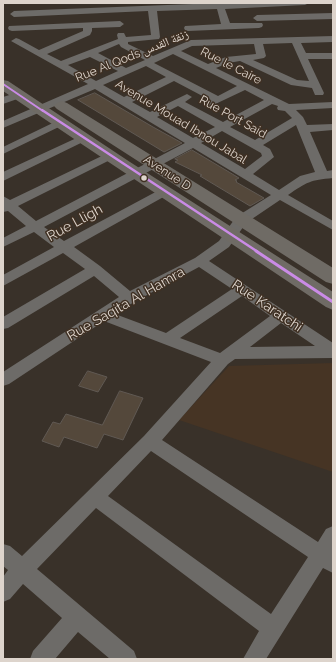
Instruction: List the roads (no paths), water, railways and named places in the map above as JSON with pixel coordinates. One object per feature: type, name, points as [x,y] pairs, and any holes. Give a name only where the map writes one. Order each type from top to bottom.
[{"type":"main road","name":"Avenue D","points":[[3,67],[48,105],[154,165],[333,302]]},
{"type":"main road","name":"Avenue D","points":[[3,84],[11,98],[48,105],[61,122],[163,192],[236,227],[333,277]]},
{"type":"street","points":[[16,3],[12,28],[120,24]]},
{"type":"street","points":[[51,12],[52,3]]},
{"type":"street","points":[[185,14],[220,5],[305,3]]},
{"type":"street","points":[[207,68],[226,60],[262,56],[258,21],[252,4]]},
{"type":"street","points":[[220,5],[226,26]]},
{"type":"street","points":[[14,14],[51,12],[84,7],[119,10],[152,8],[185,14],[226,26],[291,17],[331,21]]},
{"type":"street","points":[[152,8],[156,37]]},
{"type":"street","points":[[119,10],[122,40],[124,45],[174,77],[218,100]]},
{"type":"street","points":[[185,14],[191,43]]},
{"type":"street","points":[[291,17],[303,56],[316,85],[329,105]]},
{"type":"street","points":[[40,53],[88,32],[87,25]]},
{"type":"street","points":[[47,27],[74,39],[126,72]]},
{"type":"street","name":"Avenue Mouad Ibnou Jabal","points":[[12,28],[13,42],[40,53],[333,226]]},
{"type":"street","points":[[61,66],[122,40],[156,37]]},
{"type":"street","points":[[130,48],[156,37]]},
{"type":"street","name":"Rue Al Qods زنقة القدس","points":[[3,125],[191,43],[333,39]]},
{"type":"street","name":"Rue le Caire","points":[[174,51],[279,104]]},
{"type":"street","points":[[303,56],[333,56]]},
{"type":"street","points":[[241,58],[295,83],[316,85]]},
{"type":"street","points":[[123,102],[174,77]]},
{"type":"street","points":[[196,111],[244,87]]},
{"type":"street","points":[[149,117],[200,91]]},
{"type":"street","name":"Rue Port Said","points":[[178,102],[256,144],[266,151],[268,157],[261,164],[245,174]]},
{"type":"street","points":[[3,243],[194,144],[256,108],[279,104],[329,105]]},
{"type":"street","points":[[256,108],[279,104]]},
{"type":"street","points":[[279,104],[301,124],[327,174]]},
{"type":"street","points":[[3,151],[61,122]]},
{"type":"street","points":[[256,144],[301,124],[333,128]]},
{"type":"street","points":[[3,177],[83,138]]},
{"type":"street","points":[[110,156],[5,204],[65,247],[129,298]]},
{"type":"street","name":"Rue Saqita Al Hamra","points":[[3,380],[129,298],[200,261],[224,244],[236,227],[308,177],[327,174]]},
{"type":"street","name":"Rue Lligh","points":[[3,281],[163,192]]},
{"type":"street","name":"Rue Karatchi","points":[[200,261],[333,351]]},
{"type":"street","points":[[3,324],[94,270]]},
{"type":"street","points":[[168,339],[243,289]]},
{"type":"street","points":[[103,315],[168,339],[227,356],[333,351]]},
{"type":"street","points":[[3,592],[22,570],[150,441],[227,356],[281,315]]},
{"type":"street","points":[[150,441],[326,559]]},
{"type":"street","points":[[95,497],[274,629]]},
{"type":"street","points":[[254,659],[274,629],[326,559],[333,534]]},
{"type":"street","points":[[3,553],[126,659]]},
{"type":"street","points":[[42,659],[77,617]]}]
